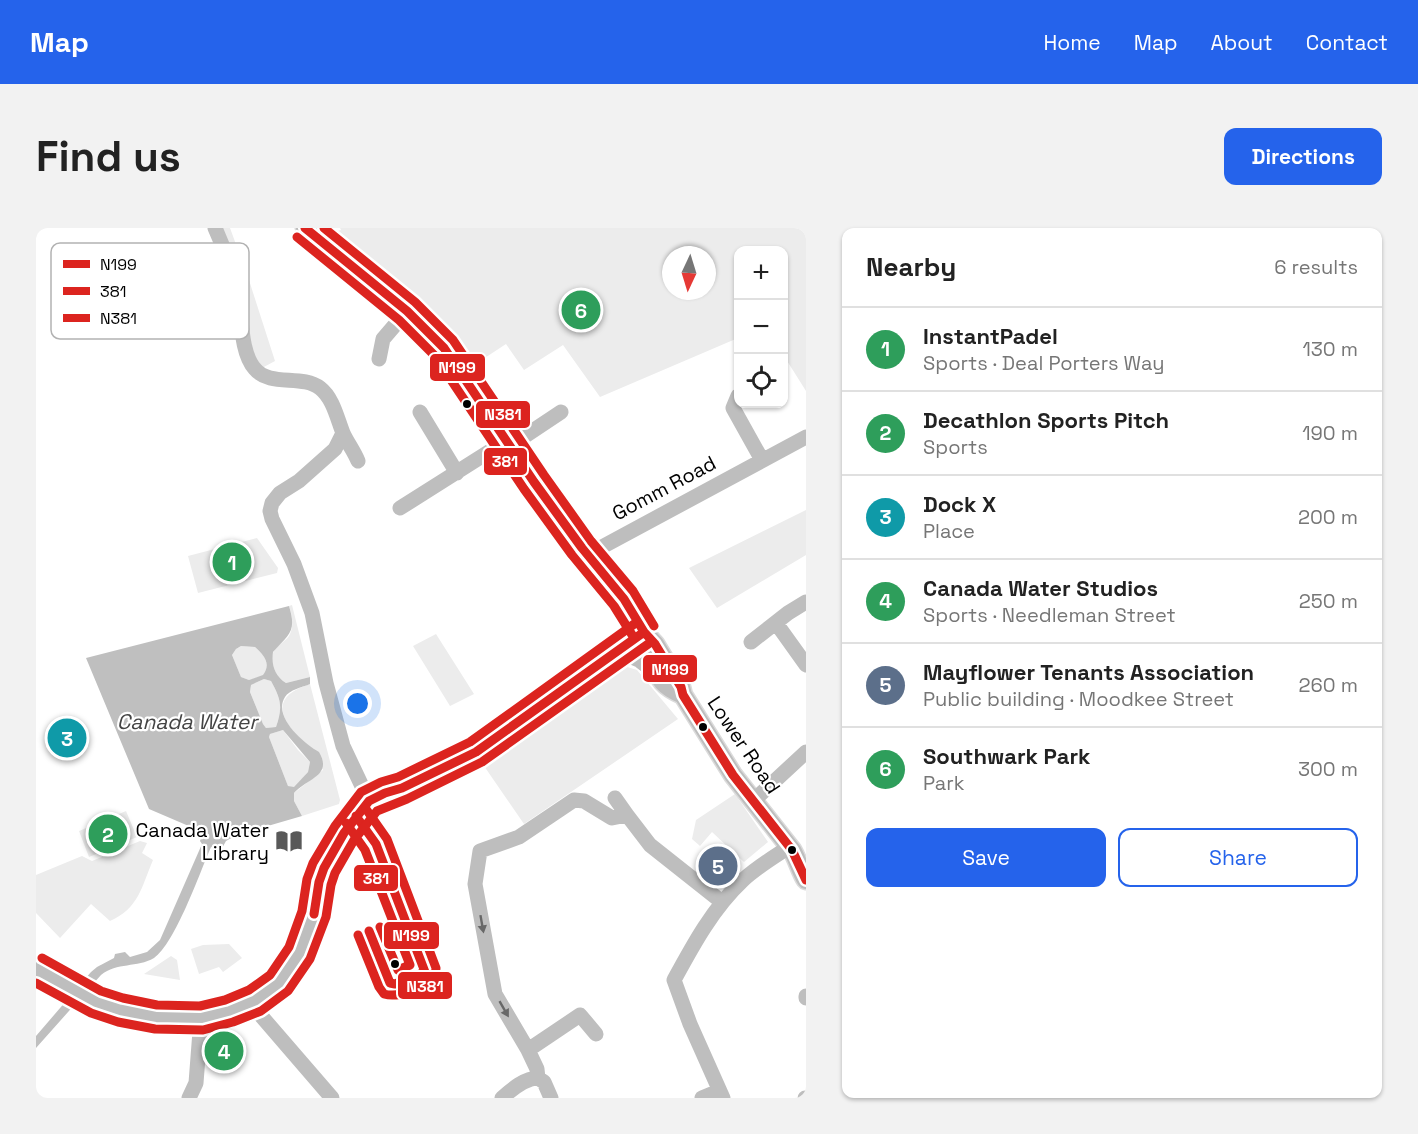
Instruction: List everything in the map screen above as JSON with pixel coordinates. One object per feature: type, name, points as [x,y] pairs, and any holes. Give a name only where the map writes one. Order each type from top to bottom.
[{"type":"main road","points":[[314,230],[406,311],[444,348],[534,482],[587,555],[624,599],[644,633],[646,649],[657,674],[669,689],[683,695]]},
{"type":"main road","name":"Lower Road","points":[[644,633],[655,644],[681,687],[683,695],[733,775],[798,857],[806,880]]},
{"type":"street","points":[[214,228],[220,243]]},
{"type":"street","points":[[379,359],[383,339],[406,311]]},
{"type":"street","points":[[245,339],[252,365],[261,374],[303,381],[318,386],[327,395],[358,461]]},
{"type":"street","points":[[734,406],[733,408],[762,460]]},
{"type":"street","points":[[420,412],[457,473]]},
{"type":"street","points":[[400,508],[561,412]]},
{"type":"street","points":[[343,433],[335,449],[299,482],[280,493],[272,503],[270,511],[294,564],[312,613],[326,683],[343,746],[369,801]]},
{"type":"street","name":"Gomm Road","points":[[587,555],[806,437]]},
{"type":"street","points":[[751,642],[806,602]]},
{"type":"street","points":[[776,623],[806,664]]},
{"type":"street","points":[[36,969],[96,1002],[120,1010],[156,1017],[201,1018],[250,1003],[279,983],[300,953],[310,929],[324,868],[344,833],[369,801],[402,788],[476,752],[644,633]]},
{"type":"street","points":[[618,651],[639,660],[657,674]]},
{"type":"street","points":[[753,801],[806,752]]},
{"type":"street","points":[[615,798],[650,845],[722,902]]},
{"type":"street","points":[[551,1098],[528,1050],[495,994],[475,884],[480,851],[519,837],[574,800],[584,801],[612,818],[627,815]]},
{"type":"street","points":[[702,1098],[721,1094],[690,1024],[674,980],[698,936],[722,902],[744,878],[798,857]]},
{"type":"street","points":[[36,961],[57,982]]},
{"type":"street","points":[[250,1003],[332,1098]]},
{"type":"street","points":[[528,1050],[580,1015],[596,1034]]},
{"type":"street","points":[[189,1098],[196,1083],[201,1018]]},
{"type":"street","points":[[502,1098],[532,1078],[537,1071]]},
{"type":"shaded area","points":[[220,228],[230,228],[236,243],[224,243]]},
{"type":"shaded area","points":[[340,228],[806,228],[806,391],[788,362],[788,246],[734,246],[734,340],[600,397],[563,345],[524,370],[506,344],[471,367],[453,340],[428,314],[349,247],[338,231],[341,230]]},
{"type":"shaded area","points":[[249,280],[275,361],[262,368],[256,362],[249,336]]},
{"type":"shaded area","points":[[806,510],[806,555],[717,608],[689,568]]},
{"type":"shaded area","points":[[257,538],[278,568],[277,573],[198,593],[188,556]]},
{"type":"shaded area","points":[[292,605],[310,677],[286,683],[276,673],[272,664],[272,655],[290,634],[292,620],[289,606]]},
{"type":"shaded area","points":[[436,634],[474,694],[450,706],[413,646]]},
{"type":"shaded area","points":[[241,646],[255,647],[264,657],[267,668],[263,676],[249,680],[241,677],[232,655]]},
{"type":"shaded area","points":[[624,666],[637,670],[678,719],[524,824],[482,763],[619,667]]},
{"type":"shaded area","points":[[264,679],[271,681],[279,698],[280,714],[276,727],[266,728],[263,724],[250,692],[251,685]]},
{"type":"shaded area","points":[[310,684],[340,800],[339,804],[302,816],[294,801],[294,793],[323,770],[311,749],[288,723],[282,708],[287,697]]},
{"type":"shaded area","points":[[283,730],[310,762],[308,772],[294,788],[288,786],[269,737],[270,734]]},
{"type":"shaded area","points":[[735,794],[768,842],[744,862],[712,832],[700,846],[692,839],[696,820]]},
{"type":"shaded area","points":[[126,811],[137,837],[89,857],[79,831]]},
{"type":"shaded area","points":[[140,841],[147,843],[142,853],[153,860],[138,896],[120,916],[110,921],[91,904],[60,938],[36,913],[36,875],[82,856],[92,861]]},
{"type":"shaded area","points":[[229,944],[242,958],[223,972],[219,967],[199,974],[191,949],[203,945]]},
{"type":"shaded area","points":[[171,956],[177,960],[180,980],[144,974]]},
{"type":"water","name":"Canada Water","points":[[289,606],[292,627],[273,652],[273,666],[279,677],[286,683],[310,677],[310,684],[285,697],[282,705],[283,713],[292,729],[319,752],[323,766],[317,776],[294,793],[294,801],[302,816],[237,835],[226,841],[221,850],[211,847],[178,923],[162,950],[147,961],[114,968],[101,975],[36,1048],[36,1036],[91,972],[114,958],[115,954],[125,952],[130,957],[147,952],[160,940],[202,844],[200,841],[202,835],[198,830],[149,809],[86,658]],"holes":[[[241,646],[255,647],[262,654],[267,664],[263,675],[249,680],[241,677],[232,655]],[[264,679],[271,681],[280,703],[280,714],[276,727],[266,728],[263,724],[250,692],[251,685]],[[283,730],[310,762],[308,772],[294,787],[288,786],[269,737],[270,734]]]},
{"type":"transit line","name":"N199","points":[[305,228],[407,311],[444,348],[534,482],[582,548],[624,599],[644,632],[655,644],[681,687],[683,695],[733,775],[792,850],[806,880]]},
{"type":"transit line","name":"N381","points":[[324,228],[415,302],[453,340],[544,475],[591,541],[633,591],[654,626]]},
{"type":"transit line","name":"381","points":[[297,237],[399,320],[435,356],[524,489],[572,555],[614,606],[634,638]]},
{"type":"transit line","name":"N381","points":[[42,958],[101,991],[157,1005],[200,1006],[225,1000],[249,990],[270,975],[289,947],[302,911],[307,879],[313,863],[335,826],[361,792],[470,742],[637,622]]},
{"type":"transit line","name":"N199","points":[[314,914],[319,882],[324,868],[344,833],[369,801],[402,788],[476,752],[644,632]]},
{"type":"transit line","name":"381","points":[[36,983],[91,1013],[118,1022],[155,1029],[203,1030],[261,1011],[288,991],[310,959],[326,917],[335,873],[354,840],[377,811],[407,799],[482,762],[651,642]]},
{"type":"transit line","name":"N381","points":[[358,935],[384,994],[397,995],[411,992],[425,986],[435,978],[436,968],[387,839],[366,809]]},
{"type":"transit line","name":"N199","points":[[356,816],[376,844],[425,972],[395,984],[390,983],[369,931]]},
{"type":"transit line","name":"381","points":[[346,823],[365,850],[410,965],[398,970],[380,927]]},
{"type":"place","name":"Southwark Park","points":[[581,310]]},
{"type":"place","name":"InstantPadel","points":[[232,562]]},
{"type":"place","name":"Dock X","points":[[67,738]]},
{"type":"place","name":"Decathlon Sports Pitch","points":[[108,834]]},
{"type":"place","name":"Canada Water Library","points":[[289,841]]},
{"type":"place","name":"Mayflower Tenants Association","points":[[718,866]]},
{"type":"place","name":"Canada Water Studios","points":[[224,1051]]}]
